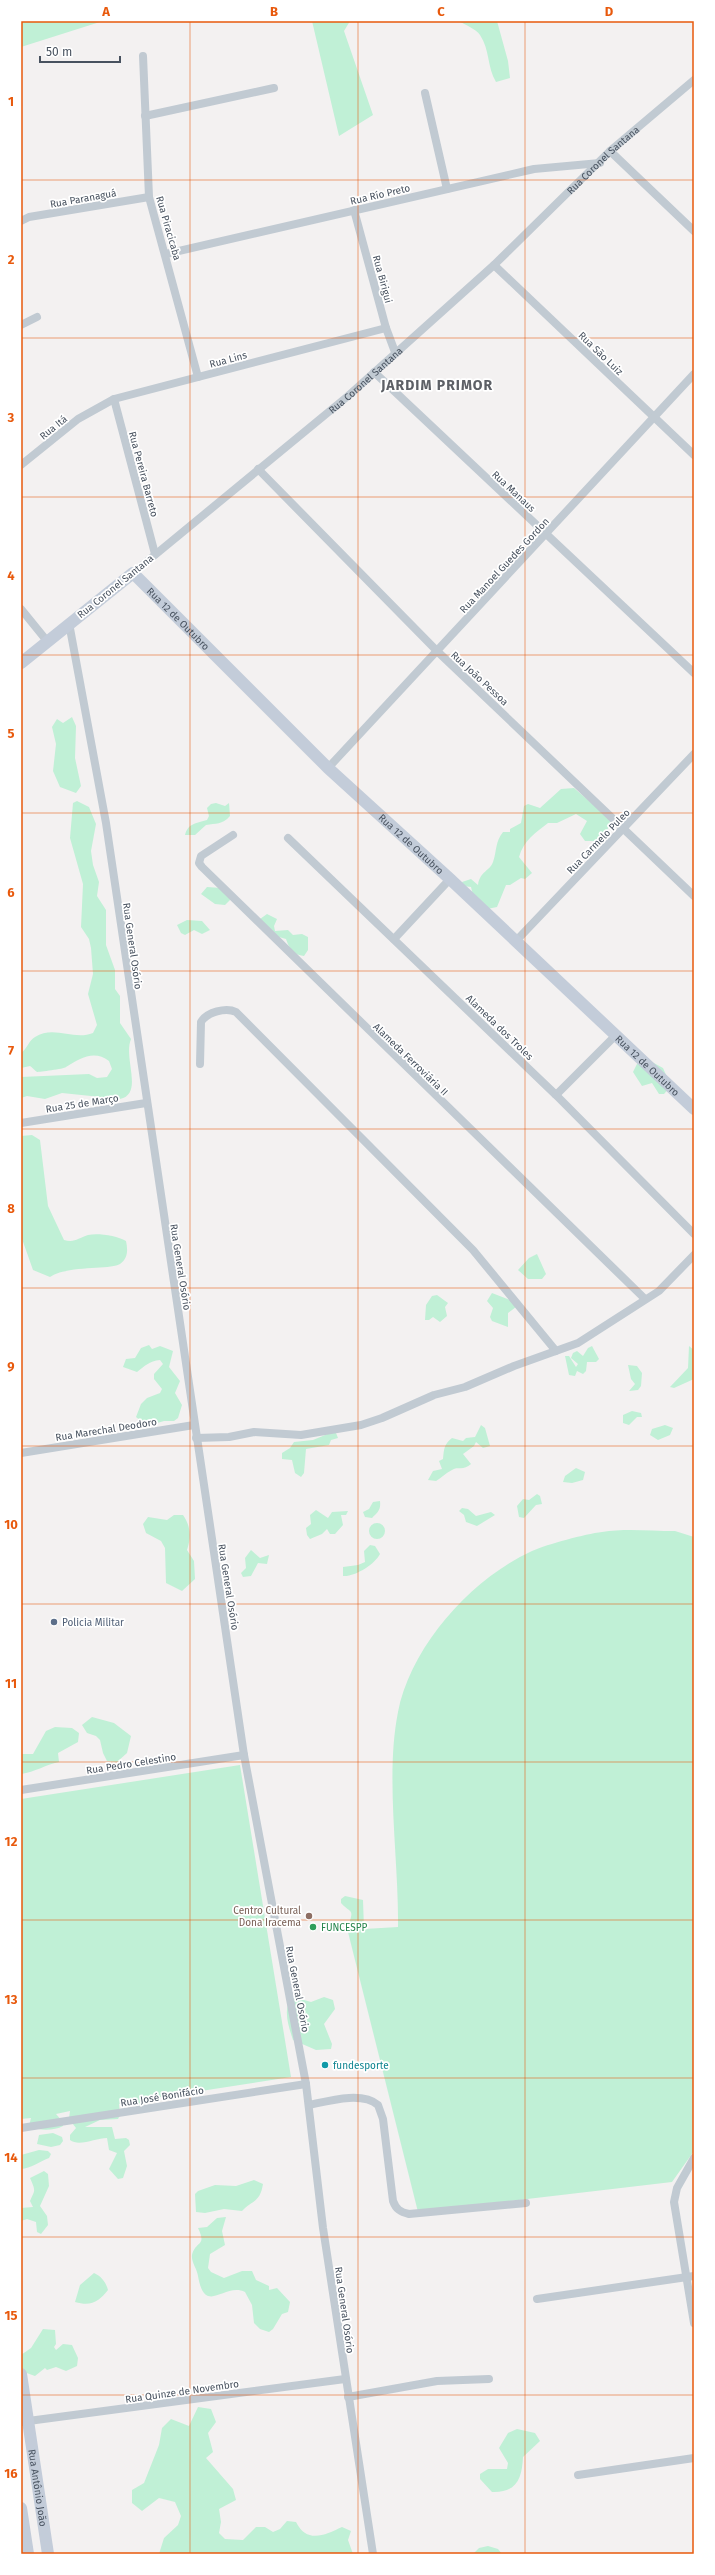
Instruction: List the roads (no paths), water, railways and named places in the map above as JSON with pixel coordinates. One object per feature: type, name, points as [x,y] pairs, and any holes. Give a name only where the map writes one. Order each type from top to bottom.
[{"type":"main road","name":"Rua Coronel Santana","points":[[21,663],[133,573]]},
{"type":"main road","name":"Rua 12 de Outubro","points":[[133,573],[328,768],[450,879],[515,942],[694,1109]]},
{"type":"main road","name":"Rua Antônio João","points":[[21,2374],[25,2421],[48,2554]]},
{"type":"main road","name":"Rua Antônio João","points":[[21,2508],[28,2554]]},
{"type":"street","name":"Rua Piracicaba","points":[[143,56],[149,197],[166,254],[198,377]]},
{"type":"street","name":"Rua Coronel Santana","points":[[133,573],[374,372],[494,265],[600,163],[610,151],[694,80]]},
{"type":"street","points":[[146,116],[274,88]]},
{"type":"street","points":[[425,93],[447,189]]},
{"type":"street","points":[[610,151],[694,231]]},
{"type":"street","name":"Rua Río Preto","points":[[166,254],[534,169],[600,163]]},
{"type":"street","name":"Rua Paranaguá","points":[[21,221],[149,197]]},
{"type":"street","name":"Rua Birigui","points":[[354,210],[386,328],[395,352]]},
{"type":"street","name":"Rua São Luiz","points":[[494,265],[694,455]]},
{"type":"street","points":[[21,325],[36,317]]},
{"type":"street","name":"Rua Lins","points":[[78,419],[114,399],[386,328]]},
{"type":"street","name":"Rua Manaus","points":[[374,372],[694,673]]},
{"type":"street","name":"Rua Manoel Guedes Gordon","points":[[328,768],[655,418],[694,374]]},
{"type":"street","name":"Rua Pereira Barreto","points":[[114,399],[155,554]]},
{"type":"street","name":"Rua Itá","points":[[21,465],[78,419]]},
{"type":"street","name":"Rua João Pessoa","points":[[258,469],[437,651],[694,896]]},
{"type":"street","points":[[21,609],[47,641]]},
{"type":"street","name":"Rua General Osório","points":[[69,623],[106,823],[146,1103],[244,1755],[306,2084],[323,2228],[373,2554]]},
{"type":"street","name":"Rua Carmelo Puleo","points":[[515,942],[694,754]]},
{"type":"street","name":"Alameda Ferroviária II","points":[[233,835],[201,856],[199,863],[202,867],[645,1299]]},
{"type":"street","name":"Alameda dos Troles","points":[[288,838],[556,1095],[694,1234]]},
{"type":"street","points":[[394,939],[450,879]]},
{"type":"street","points":[[200,1064],[200,1028],[204,1016],[225,1010],[236,1012],[472,1250],[556,1351]]},
{"type":"street","points":[[556,1095],[616,1035]]},
{"type":"street","name":"Rua 25 de Março","points":[[21,1123],[146,1103]]},
{"type":"street","points":[[196,1438],[229,1437],[254,1432],[301,1435],[361,1425],[434,1395],[466,1387],[514,1366],[578,1343],[603,1329],[645,1299],[660,1291],[694,1255]]},
{"type":"street","name":"Rua Marechal Deodoro","points":[[21,1453],[194,1425]]},
{"type":"street","name":"Rua Pedro Celestino","points":[[21,1790],[244,1755]]},
{"type":"street","name":"Rua José Bonifácio","points":[[21,2128],[306,2084]]},
{"type":"street","points":[[309,2105],[358,2098],[368,2099],[378,2105],[383,2119],[393,2201],[395,2208],[401,2212],[409,2214],[526,2203]]},
{"type":"street","points":[[694,2158],[677,2188],[674,2202],[691,2277],[694,2323]]},
{"type":"street","points":[[537,2299],[691,2277]]},
{"type":"street","name":"Rua Quinze de Novembro","points":[[25,2421],[345,2379]]},
{"type":"street","points":[[348,2397],[437,2381],[489,2379]]},
{"type":"street","points":[[578,2475],[694,2458]]},
{"type":"place","name":"Policia Militar","points":[[54,1622]]},
{"type":"place","name":"Centro Cultural Dona Iracema","points":[[309,1916]]},
{"type":"place","name":"FUNCESPP","points":[[313,1927]]},
{"type":"place","name":"fundesporte","points":[[325,2065]]},
{"type":"district","name":"JARDIM PRIMOR","points":[[437,385]]}]
